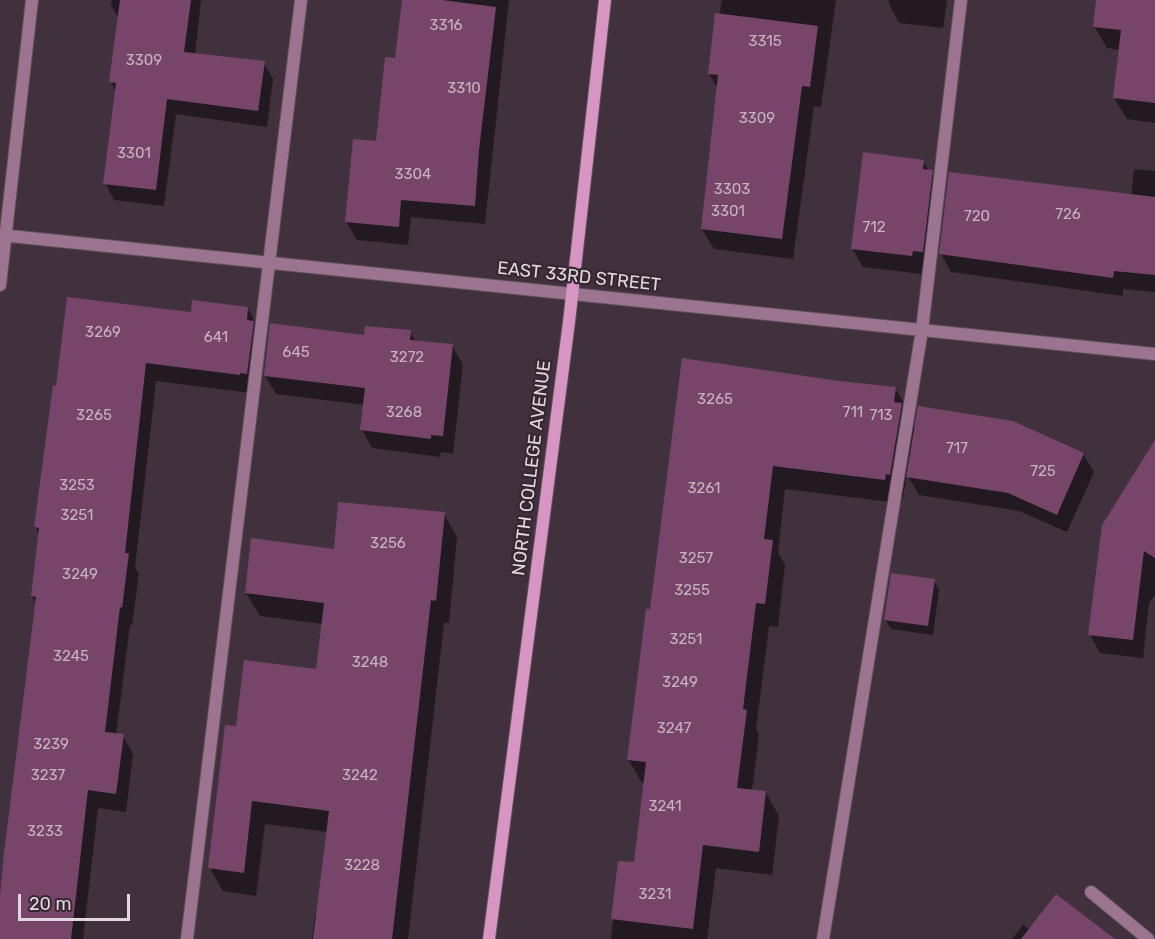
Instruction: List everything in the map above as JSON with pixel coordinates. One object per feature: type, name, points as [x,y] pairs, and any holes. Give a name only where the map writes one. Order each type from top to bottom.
[{"type":"main road","name":"NORTH COLLEGE AVENUE","points":[[489,939],[573,294],[605,0]]},
{"type":"street","points":[[0,285],[3,235],[32,0]]},
{"type":"street","points":[[187,939],[301,0]]},
{"type":"street","points":[[823,939],[922,330],[961,0]]},
{"type":"street","name":"EAST 33RD STREET","points":[[3,235],[1155,354]]},
{"type":"street","points":[[1091,892],[1148,939]]},
{"type":"building","points":[[120,0],[191,0],[184,52],[265,61],[258,111],[167,99],[156,190],[103,184],[116,83],[109,82]]},
{"type":"building","points":[[402,0],[442,0],[496,7],[479,150],[475,206],[401,200],[399,227],[345,222],[353,139],[376,141],[385,57],[395,58]]},
{"type":"building","points":[[1096,0],[1155,0],[1155,103],[1113,98],[1121,30],[1093,27]]},
{"type":"building","points":[[715,13],[818,26],[810,87],[802,86],[782,239],[701,229],[718,75],[708,74]]},
{"type":"building","points":[[863,152],[924,160],[923,169],[933,170],[923,252],[913,251],[912,256],[851,249]]},
{"type":"building","points":[[949,172],[1155,197],[1155,275],[1114,271],[1113,278],[939,254]]},
{"type":"building","points":[[67,297],[191,312],[192,300],[248,307],[247,320],[254,321],[247,374],[146,363],[125,553],[129,553],[105,732],[124,734],[116,794],[88,790],[71,939],[0,939],[0,896],[4,853],[36,597],[31,596],[39,528],[34,527]]},
{"type":"building","points":[[270,323],[364,335],[365,326],[411,330],[410,340],[453,344],[443,436],[431,435],[431,439],[360,430],[365,388],[264,376]]},
{"type":"building","points":[[682,358],[896,387],[894,402],[902,403],[890,475],[886,474],[885,480],[773,466],[764,539],[773,540],[765,604],[756,603],[743,709],[747,710],[737,788],[766,791],[759,852],[703,845],[693,929],[611,919],[618,861],[634,862],[646,762],[627,760],[646,609],[650,609]]},
{"type":"building","points":[[918,406],[1013,421],[1084,453],[1057,515],[1008,493],[906,477]]},
{"type":"building","points":[[1155,440],[1155,558],[1144,551],[1133,640],[1088,635],[1102,525]]},
{"type":"building","points":[[338,502],[445,512],[436,601],[431,600],[392,939],[313,939],[329,811],[252,801],[244,873],[208,868],[225,725],[236,726],[244,660],[316,669],[324,603],[245,593],[251,538],[334,549]]},
{"type":"building","points":[[891,573],[935,579],[928,626],[884,620]]},
{"type":"building","points":[[1056,894],[1115,939],[1021,939]]}]
